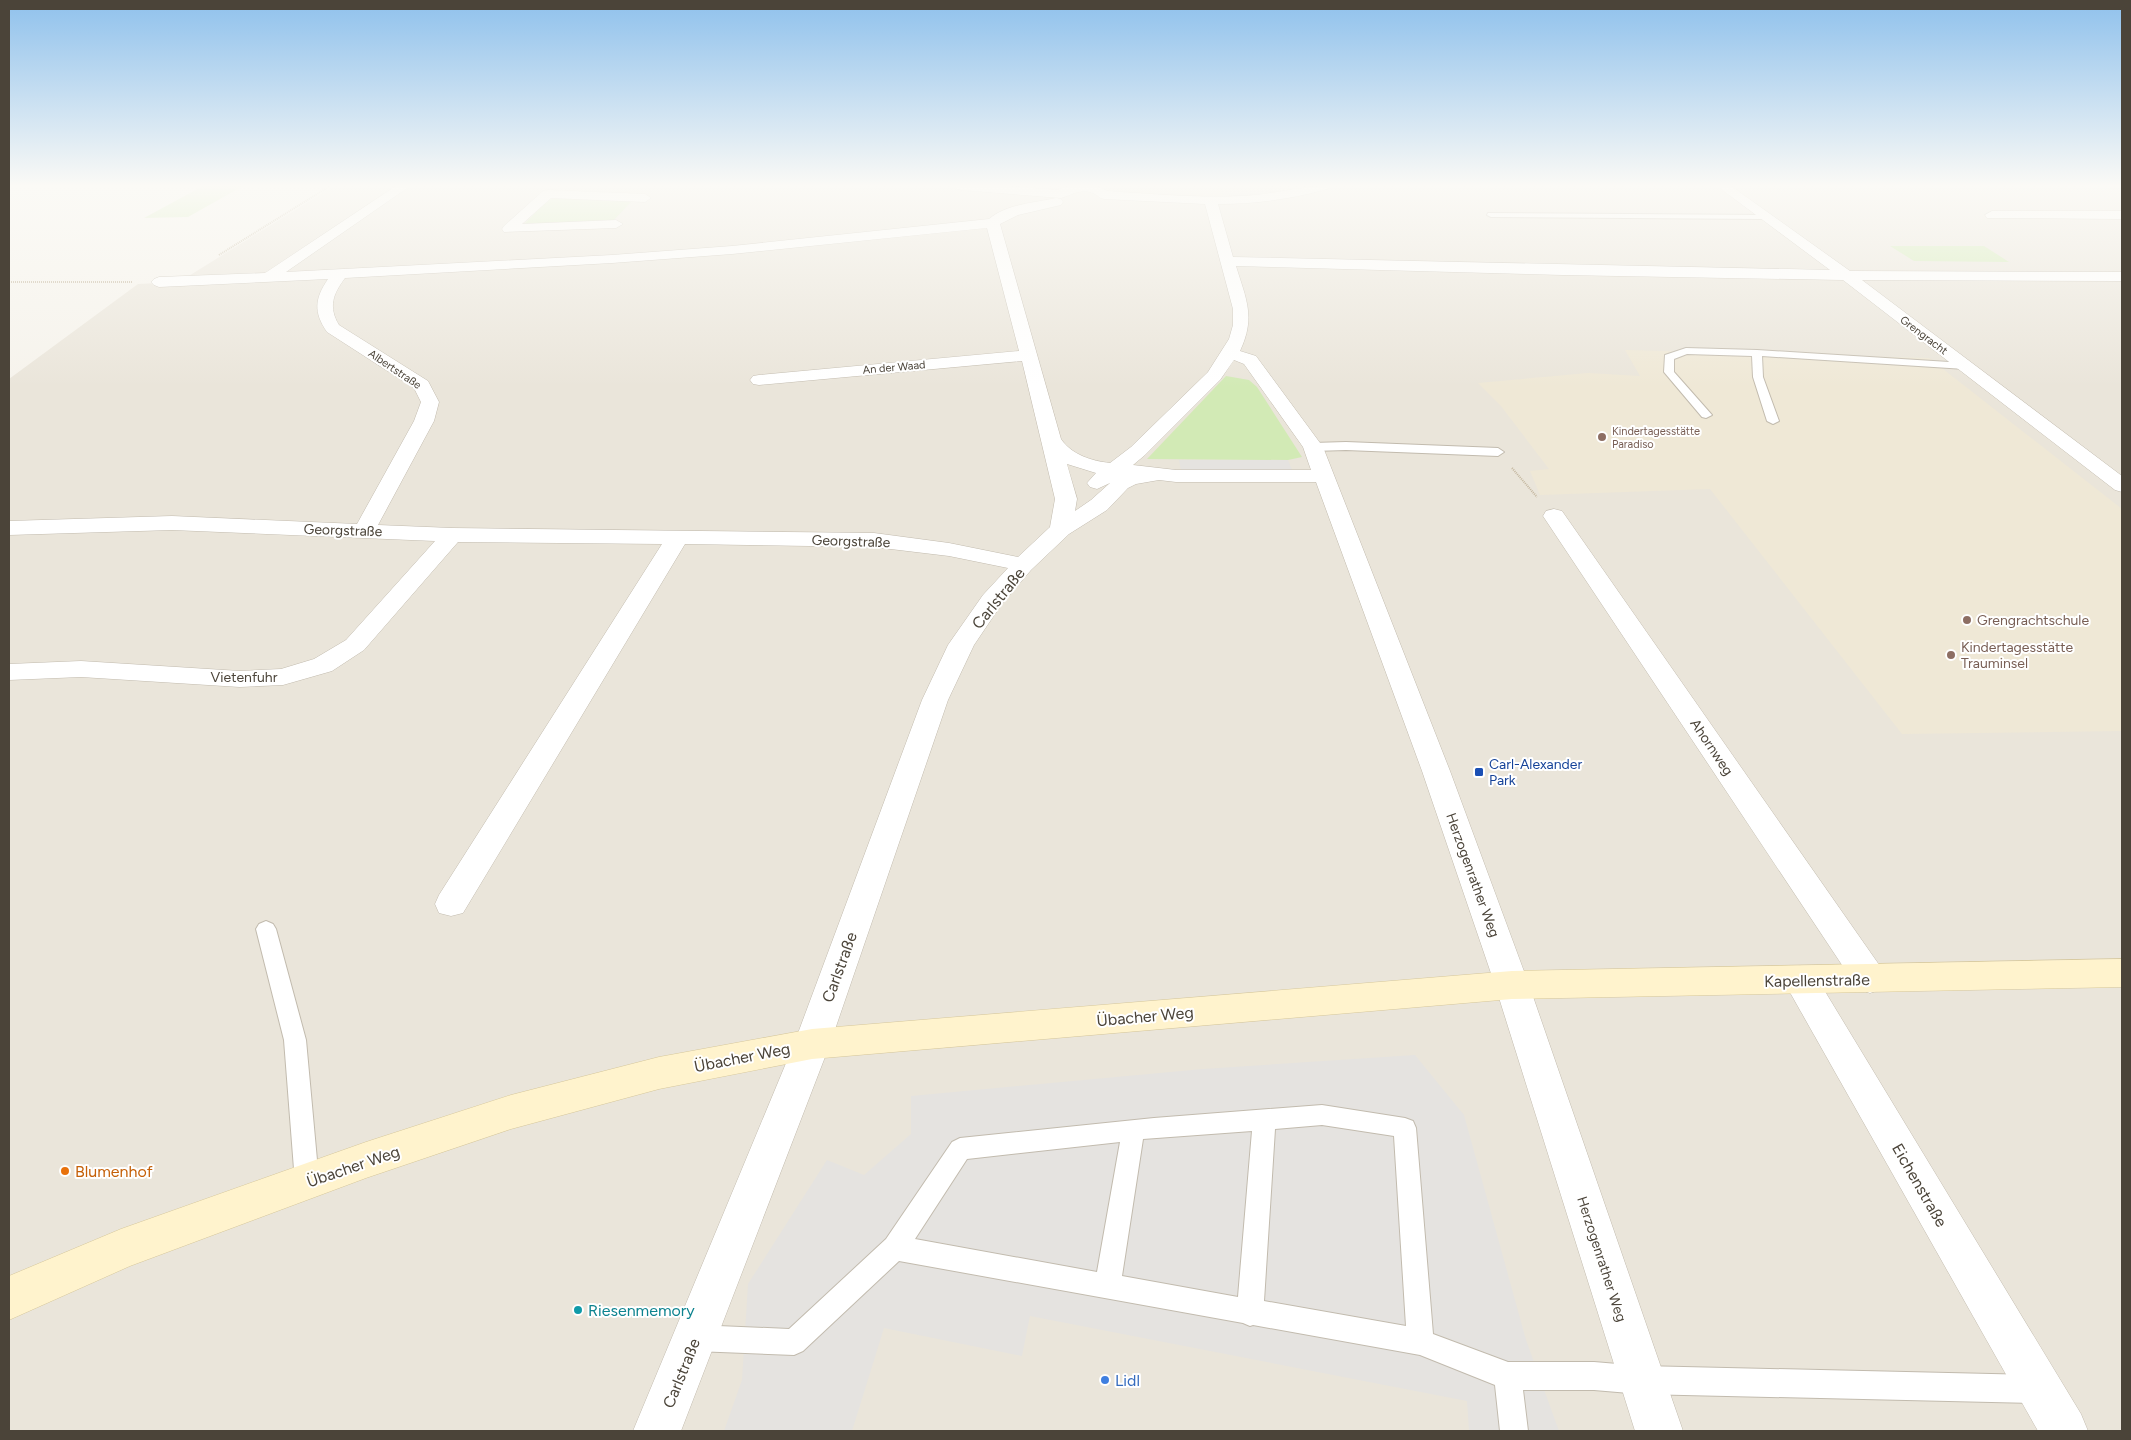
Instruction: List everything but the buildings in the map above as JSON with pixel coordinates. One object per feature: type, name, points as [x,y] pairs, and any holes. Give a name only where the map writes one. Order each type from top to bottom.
[{"type":"street","points":[[267,278],[304,253]]},
{"type":"street","points":[[612,259],[614,253]]},
{"type":"street","points":[[159,282],[267,278],[689,253]]},
{"type":"street","points":[[1000,253],[1066,500],[1061,529]]},
{"type":"street","name":"Carlstraße","points":[[1061,529],[1080,499],[1102,478],[1138,451],[1214,376],[1230,353],[1239,332],[1241,309],[1225,253]]},
{"type":"street","name":"Grengracht","points":[[1816,253],[2122,486]]},
{"type":"street","points":[[1227,261],[1566,272],[2122,276]]},
{"type":"street","name":"Albertstraße","points":[[340,274],[330,287],[322,306],[327,320],[333,328],[422,385],[430,402],[424,420],[364,531]]},
{"type":"street","points":[[2095,277],[2122,290]]},
{"type":"street","name":"Herzogenrather Weg","points":[[1230,353],[1250,360],[1313,447],[1436,771],[1512,985],[1659,1431]]},
{"type":"street","name":"An der Waad","points":[[760,380],[1029,355]]},
{"type":"street","points":[[1049,436],[1058,450],[1070,458],[1094,467],[1116,469]]},
{"type":"street","name":"Carlstraße","points":[[1116,469],[1156,474],[1324,476]]},
{"type":"street","name":"Carlstraße","points":[[657,1431],[812,1044],[935,700],[961,645],[992,600],[1023,565],[1061,529],[1099,505],[1121,484],[1131,479],[1156,474]]},
{"type":"street","name":"Ahornweg","points":[[1554,516],[1870,979]]},
{"type":"street","name":"Georgstraße","points":[[9,528],[172,523],[452,535],[874,540],[934,545],[1023,565]]},
{"type":"street","name":"Vietenfuhr","points":[[9,672],[81,669],[240,679],[283,678],[323,665],[355,645],[452,535]]},
{"type":"street","points":[[451,904],[677,539]]},
{"type":"street","name":"Kapellenstraße","points":[[1512,985],[2122,973]]},
{"type":"street","name":"Eichenstraße","points":[[1800,980],[2064,1431]]},
{"type":"street","name":"Übacher Weg","points":[[9,1298],[121,1249],[307,1182],[511,1112],[659,1073],[812,1044],[1512,985]]},
{"type":"lane","points":[[1706,414],[1669,372],[1669,357],[1686,351],[1757,353],[1965,366]]},
{"type":"lane","points":[[1757,353],[1758,377],[1773,421]]},
{"type":"lane","points":[[1313,447],[1346,446],[1498,452]]},
{"type":"lane","points":[[266,929],[295,1040],[307,1182]]},
{"type":"lane","points":[[695,1338],[794,1342],[895,1248],[960,1149],[1133,1131],[1322,1115],[1404,1128],[1420,1342]]},
{"type":"lane","points":[[1250,1313],[1264,1120]]},
{"type":"lane","points":[[1107,1287],[1133,1131]]},
{"type":"lane","points":[[895,1248],[1420,1342],[1508,1376],[1594,1376],[1642,1380],[2040,1389]]},
{"type":"lane","points":[[1508,1376],[1514,1431]]},
{"type":"path","points":[[176,282],[222,253]]},
{"type":"path","points":[[9,282],[159,282]]},
{"type":"path","points":[[1498,452],[1554,516]]},
{"type":"shaded area","points":[[226,253],[2122,253],[2122,1431],[9,1431],[9,379],[138,284],[179,282]]},
{"type":"shaded area","name":"Grengrachtschule","points":[[1625,350],[1929,358],[2122,509],[2122,731],[1902,734],[1710,489],[1540,495],[1530,471],[1549,469],[1501,406],[1478,383],[1588,373],[1640,376]]},
{"type":"shaded area","points":[[1179,460],[1288,460],[1292,470],[1181,471]]},
{"type":"shaded area","points":[[1415,1055],[1464,1115],[1526,1340],[1559,1431],[1469,1431],[1467,1401],[1030,1316],[1022,1356],[884,1328],[852,1431],[724,1431],[742,1380],[748,1284],[827,1160],[864,1175],[911,1134],[911,1096],[1203,1069]]},
{"type":"green space","points":[[1902,253],[1995,253],[2009,262],[1914,261]]},
{"type":"green space","points":[[1226,376],[1249,380],[1257,387],[1302,457],[1288,460],[1147,459]]},
{"type":"place","name":"Kindertagesstätte Paradiso","points":[[1602,437]]},
{"type":"place","name":"Grengrachtschule","points":[[1967,620]]},
{"type":"place","name":"Kindertagesstätte Trauminsel","points":[[1951,655]]},
{"type":"place","name":"Carl-Alexander Park","points":[[1479,772]]},
{"type":"place","name":"Blumenhof","points":[[65,1171]]},
{"type":"place","name":"Riesenmemory","points":[[578,1310]]},
{"type":"place","name":"Lidl","points":[[1105,1380]]}]
